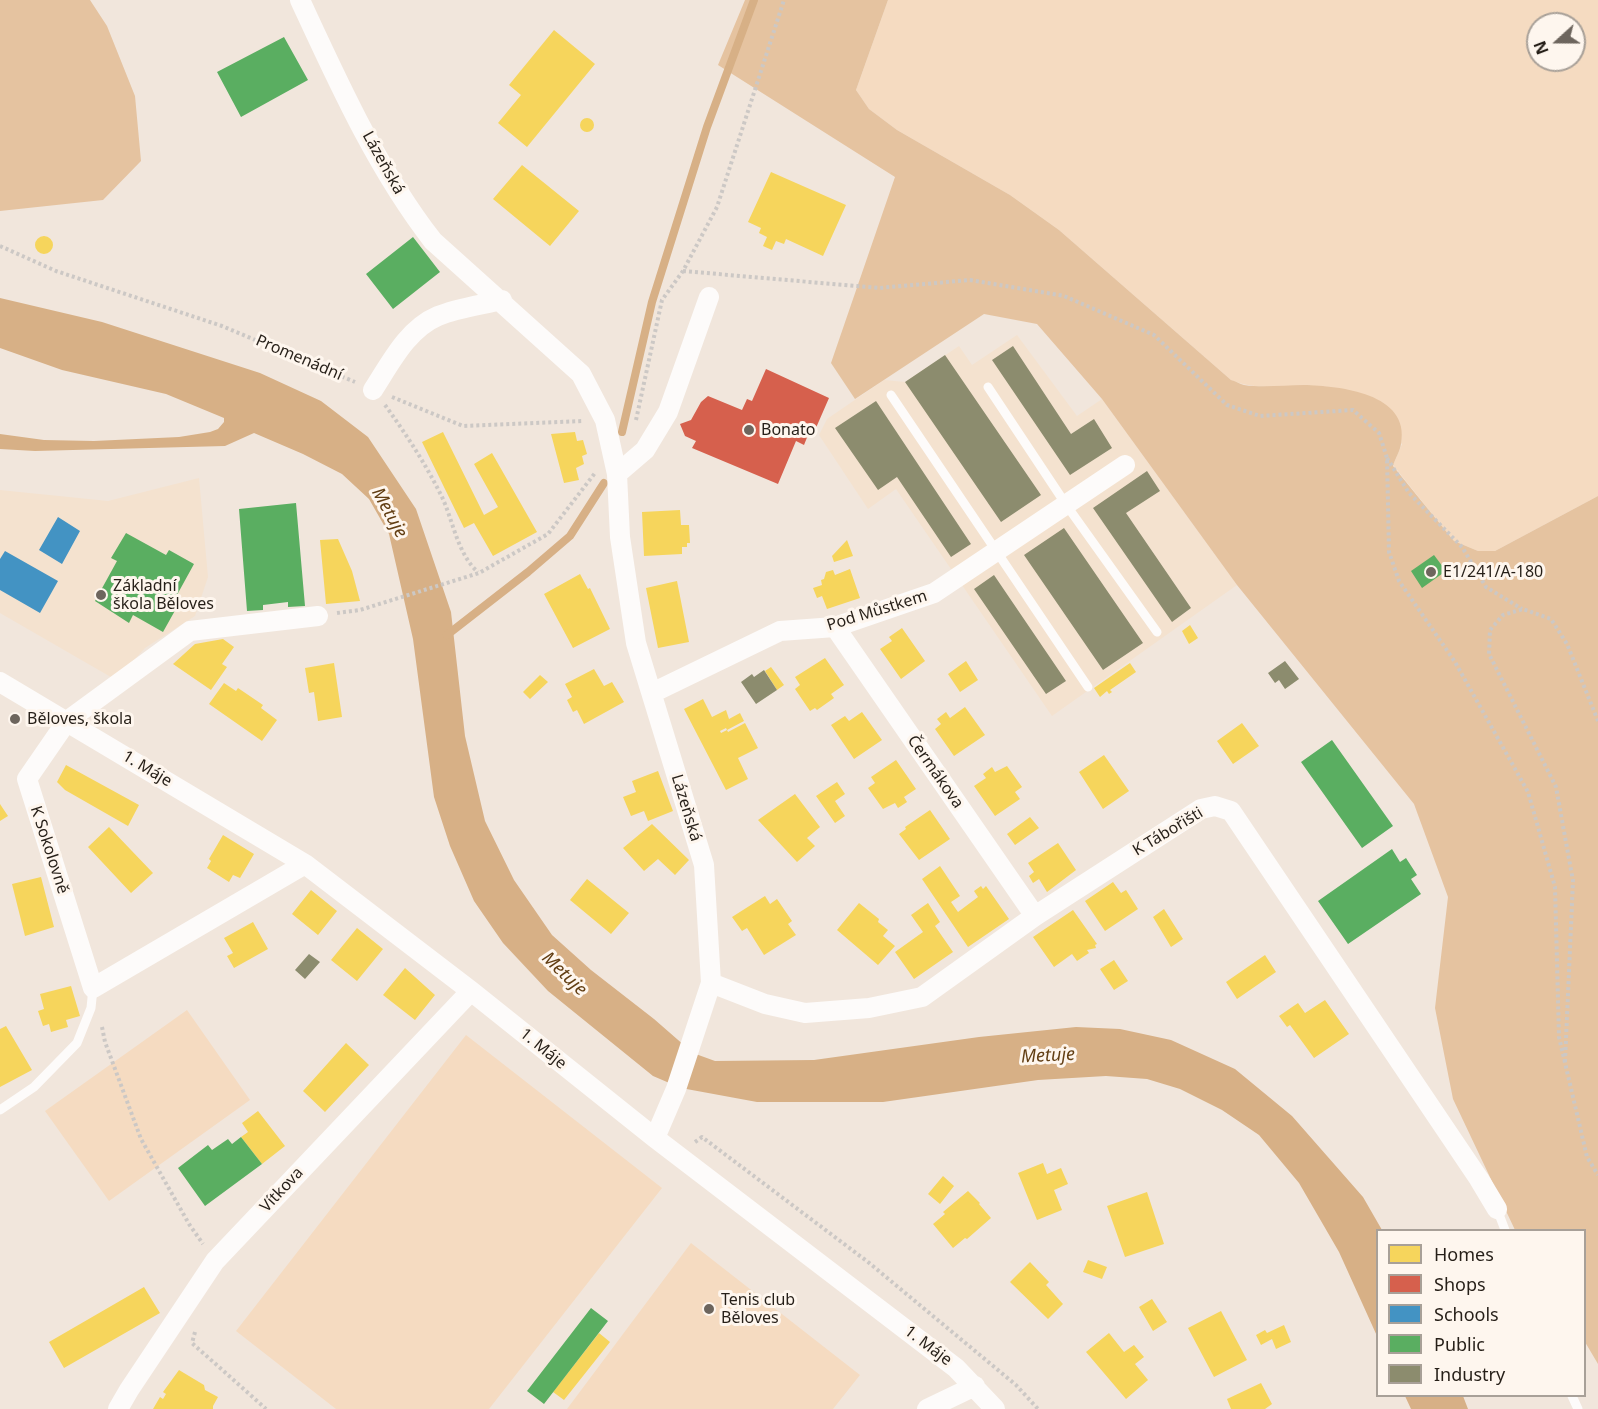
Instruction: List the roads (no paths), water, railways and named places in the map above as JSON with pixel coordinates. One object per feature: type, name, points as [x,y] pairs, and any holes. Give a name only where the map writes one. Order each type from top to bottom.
[{"type":"street","name":"Lázeňská","points":[[300,0],[326,56],[403,200],[433,241],[502,300],[581,374],[605,420],[617,474],[620,537],[636,643],[704,865],[711,983],[676,1089],[655,1138]]},
{"type":"street","points":[[617,474],[645,450],[668,412],[709,297]]},
{"type":"street","points":[[373,390],[400,348],[419,328],[437,316],[502,300]]},
{"type":"street","name":"Pod Můstkem","points":[[652,693],[780,631],[835,627],[934,593],[1125,465]]},
{"type":"street","points":[[67,721],[190,631],[318,616]]},
{"type":"street","name":"Čermákova","points":[[835,627],[1035,916]]},
{"type":"street","name":"1. Máje","points":[[0,682],[305,864],[471,991],[655,1138],[956,1368],[995,1409]]},
{"type":"street","name":"K Sokolovně","points":[[67,721],[27,779],[93,988]]},
{"type":"street","name":"K Tábořišti","points":[[711,983],[765,1004],[805,1013],[869,1008],[922,997],[1035,916],[1201,809],[1215,806],[1231,811],[1473,1169],[1497,1209]]},
{"type":"street","points":[[93,988],[305,864]]},
{"type":"street","name":"Vítkova","points":[[118,1409],[215,1261],[471,991]]},
{"type":"street","points":[[927,1409],[975,1386]]},
{"type":"lane","points":[[988,387],[1067,506],[1157,632]]},
{"type":"lane","points":[[891,395],[1088,687]]},
{"type":"lane","name":"K Sokolovně","points":[[0,1110],[34,1087],[77,1043],[91,1008],[93,988]]},
{"type":"lane","points":[[1497,1209],[1505,1229]]},
{"type":"water","name":"Metuje","points":[[0,298],[102,322],[260,373],[321,401],[368,437],[416,509],[451,612],[465,736],[485,821],[514,880],[552,935],[591,970],[693,1053],[715,1061],[814,1060],[979,1037],[1076,1027],[1120,1029],[1171,1040],[1235,1069],[1292,1116],[1363,1197],[1381,1229],[1376,1229],[1376,1334],[1339,1252],[1299,1183],[1259,1135],[1222,1110],[1180,1089],[1147,1079],[1106,1076],[1038,1080],[883,1102],[757,1102],[681,1088],[653,1076],[548,991],[503,943],[474,901],[450,846],[434,797],[413,639],[389,534],[369,499],[342,474],[254,433],[225,446],[35,451],[0,449],[0,434],[44,440],[94,441],[179,437],[218,429],[224,422],[224,418],[166,394],[62,370],[0,348]]},
{"type":"water","points":[[1405,1397],[1463,1397],[1468,1409],[1411,1409]]},
{"type":"waterway","points":[[622,432],[652,302],[707,127],[754,0]]},
{"type":"waterway","points":[[447,635],[570,536],[604,483]]},
{"type":"place","name":"Bonato","points":[[749,430]]},
{"type":"place","name":"E1/241/A-180","points":[[1431,572]]},
{"type":"place","name":"Základní škola Běloves","points":[[101,595]]},
{"type":"place","name":"Běloves, škola","points":[[15,719]]},
{"type":"place","name":"Tenis club Běloves","points":[[709,1309]]}]
